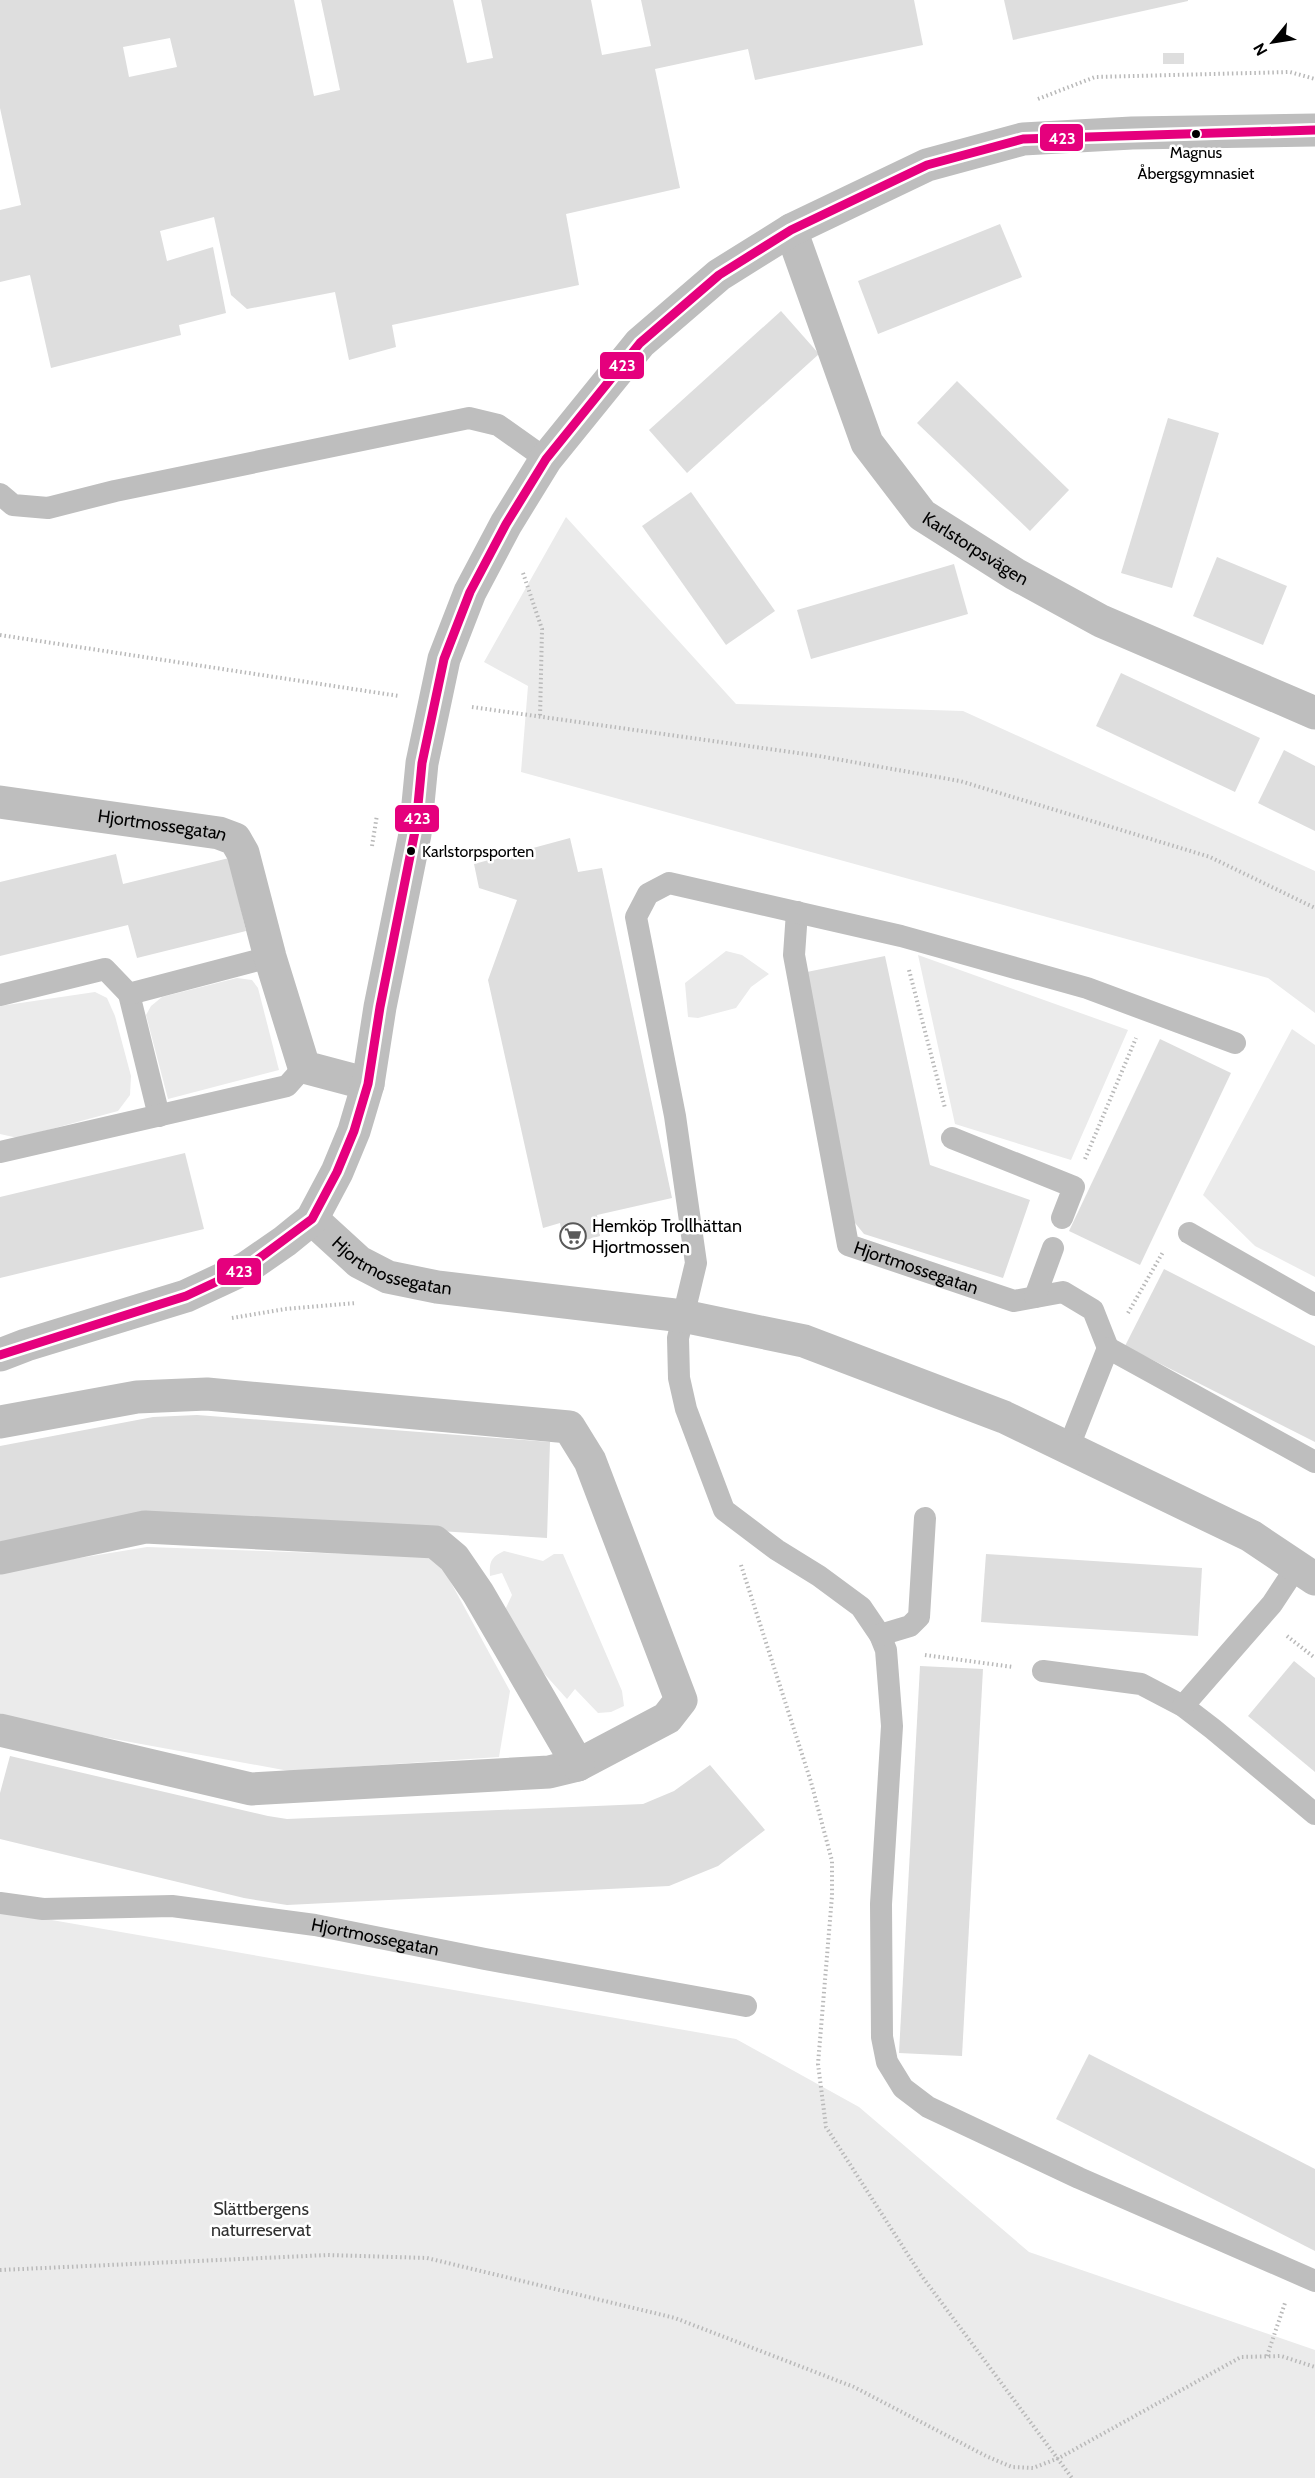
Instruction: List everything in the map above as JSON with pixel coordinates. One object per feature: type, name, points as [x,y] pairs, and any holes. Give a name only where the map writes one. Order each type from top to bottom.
[{"type":"street","points":[[0,1355],[186,1296],[246,1268],[312,1219],[337,1172],[354,1131],[368,1084],[380,1007],[415,834],[423,763],[444,659],[470,592],[506,524],[546,459],[640,343],[719,275],[791,230],[927,165],[1023,139],[1132,133],[1315,130]]},
{"type":"street","name":"Karlstorpsvägen","points":[[791,230],[867,443],[922,515],[1015,574],[1101,621],[1315,713]]},
{"type":"street","name":"Hjortmossegatan","points":[[0,802],[219,833],[235,839],[243,854],[270,957],[303,1067]]},
{"type":"street","points":[[303,1067],[368,1084]]},
{"type":"street","name":"Hjortmossegatan","points":[[312,1219],[359,1262],[388,1277],[437,1287],[683,1316],[804,1341],[1004,1418],[1251,1536],[1306,1573]]},
{"type":"street","points":[[0,1422],[137,1397],[207,1394],[569,1427],[590,1461],[681,1700],[667,1718],[578,1765],[538,1773],[251,1789],[0,1730]]},
{"type":"street","points":[[0,1558],[145,1527],[435,1542],[454,1558],[478,1593],[578,1765]]},
{"type":"lane","points":[[0,494],[13,505],[48,508],[115,491],[468,418],[498,425],[546,459]]},
{"type":"lane","points":[[1235,1043],[1087,988],[901,936],[669,883],[648,894],[636,917],[675,1116],[696,1263],[678,1338],[679,1378],[686,1409],[724,1510],[777,1550],[819,1576],[861,1607],[883,1642],[892,1726],[881,1904],[882,2037],[887,2062],[903,2088],[928,2107],[1079,2178],[1305,2276]]},
{"type":"lane","name":"Hjortmossegatan","points":[[796,912],[794,955],[848,1245],[1014,1301],[1063,1292],[1094,1310],[1108,1348]]},
{"type":"lane","points":[[129,994],[270,957]]},
{"type":"lane","points":[[0,995],[105,969],[129,994],[159,1116]]},
{"type":"lane","points":[[0,1152],[287,1086],[303,1067]]},
{"type":"lane","points":[[952,1138],[1074,1187],[1062,1218]]},
{"type":"lane","points":[[1190,1233],[1315,1305]]},
{"type":"lane","points":[[1035,1297],[1053,1248]]},
{"type":"lane","points":[[1068,1449],[1108,1348],[1315,1462]]},
{"type":"lane","points":[[883,1642],[910,1626],[919,1617],[925,1518]]},
{"type":"lane","points":[[1183,1706],[1272,1604],[1306,1573]]},
{"type":"lane","points":[[1043,1671],[1141,1684],[1183,1706],[1315,1814]]},
{"type":"lane","name":"Hjortmossegatan","points":[[0,1903],[43,1909],[172,1906],[315,1925],[485,1959],[746,2006]]},
{"type":"path","points":[[506,524],[542,629],[540,717]]},
{"type":"path","points":[[0,635],[304,681]]},
{"type":"path","points":[[514,714],[819,756],[960,781],[1210,857],[1315,908]]},
{"type":"path","points":[[901,936],[952,1138]]},
{"type":"path","points":[[1074,1187],[1148,1010]]},
{"type":"path","points":[[1108,1348],[1169,1242],[1190,1233]]},
{"type":"path","points":[[883,1642],[1043,1671]]},
{"type":"path","points":[[0,2270],[328,2255],[427,2258],[675,2318],[854,2387],[986,2456],[1012,2467],[1033,2468],[1059,2458],[1241,2356],[1281,2356],[1315,2367]]},
{"type":"path","points":[[1267,2356],[1305,2276]]},
{"type":"path","points":[[1059,2458],[1072,2478]]},
{"type":"green space","points":[[566,517],[736,704],[963,711],[1315,871],[1315,1013],[1268,978],[521,772],[528,686],[484,662]]},
{"type":"green space","points":[[726,951],[742,955],[769,974],[751,987],[736,1008],[698,1018],[688,1017],[685,983]]},
{"type":"green space","points":[[918,955],[1128,1030],[1071,1160],[955,1124]]},
{"type":"green space","points":[[237,978],[252,980],[258,988],[279,1070],[168,1099],[146,1015],[151,1006],[162,997]]},
{"type":"green space","points":[[95,992],[107,998],[115,1016],[131,1076],[130,1095],[118,1111],[18,1138],[0,1134],[0,1006]]},
{"type":"green space","points":[[1292,1029],[1315,1045],[1315,1277],[1255,1246],[1203,1195]]},
{"type":"green space","points":[[147,1547],[437,1557],[510,1691],[499,1757],[289,1771],[26,1723],[0,1713],[0,1571]]},
{"type":"green space","points":[[504,1551],[543,1561],[554,1554],[563,1554],[622,1691],[624,1706],[611,1712],[598,1713],[575,1689],[567,1699],[531,1659],[504,1612],[512,1595],[502,1573],[490,1576],[492,1561],[496,1555]]},
{"type":"green space","name":"Slättbergens naturreservat","points":[[0,1911],[736,2039],[859,2107],[1029,2252],[1315,2350],[1315,2478],[0,2478]]},
{"type":"building","points":[[0,0],[294,0],[314,96],[340,90],[321,0],[453,0],[467,63],[493,58],[481,0],[591,0],[602,55],[651,46],[641,0],[914,0],[923,45],[755,80],[748,49],[655,69],[680,188],[566,214],[579,285],[392,325],[396,347],[349,360],[335,292],[247,309],[231,295],[214,217],[160,231],[167,261],[213,247],[226,313],[179,325],[181,335],[51,368],[30,275],[0,282],[0,210],[21,205],[0,108]],"holes":[[[170,38],[177,67],[129,77],[123,47]]]},
{"type":"building","points":[[1004,0],[1188,0],[1188,1],[1013,40]]},
{"type":"building","points":[[1163,53],[1184,53],[1184,64],[1163,64]]},
{"type":"building","points":[[1000,224],[1022,277],[878,334],[858,281]]},
{"type":"building","points":[[781,311],[819,354],[687,473],[649,430]]},
{"type":"building","points":[[957,381],[1069,490],[1030,531],[917,423]]},
{"type":"building","points":[[1168,418],[1219,433],[1172,588],[1121,573]]},
{"type":"building","points":[[691,492],[775,611],[726,645],[642,526]]},
{"type":"building","points":[[1217,557],[1287,586],[1263,645],[1193,616]]},
{"type":"building","points":[[954,564],[968,614],[811,659],[797,610]]},
{"type":"building","points":[[1121,673],[1260,738],[1235,792],[1096,726]]},
{"type":"building","points":[[1284,750],[1315,766],[1315,831],[1258,803]]},
{"type":"building","points":[[570,838],[578,872],[602,868],[672,1198],[597,1215],[600,1236],[564,1246],[560,1223],[543,1228],[488,980],[517,900],[479,888],[474,864]]},
{"type":"building","points":[[116,854],[123,884],[229,858],[246,931],[137,958],[128,925],[0,956],[0,882]]},
{"type":"building","points":[[885,956],[930,1165],[1030,1200],[1003,1278],[864,1234],[851,1218],[802,973]]},
{"type":"building","points":[[1160,1039],[1231,1073],[1140,1265],[1069,1231]]},
{"type":"building","points":[[185,1153],[204,1229],[0,1278],[0,1197]]},
{"type":"building","points":[[1164,1269],[1315,1346],[1315,1442],[1125,1346]]},
{"type":"building","points":[[197,1415],[550,1442],[547,1538],[205,1516],[0,1544],[0,1446],[153,1417]]},
{"type":"building","points":[[986,1554],[1202,1568],[1198,1636],[981,1622]]},
{"type":"building","points":[[1294,1661],[1315,1678],[1315,1772],[1248,1716]]},
{"type":"building","points":[[920,1666],[983,1669],[962,2056],[899,2053]]},
{"type":"building","points":[[10,1756],[287,1819],[643,1804],[674,1791],[710,1765],[765,1830],[718,1866],[669,1886],[287,1905],[244,1898],[0,1839],[0,1793]]},
{"type":"building","points":[[1089,2054],[1315,2169],[1315,2251],[1056,2119]]},
{"type":"transit line","name":"423","points":[[0,1355],[186,1296],[246,1268],[312,1219],[337,1172],[354,1131],[368,1084],[380,1007],[416,826],[422,763],[444,659],[470,592],[506,524],[546,459],[640,343],[719,275],[791,230],[927,165],[1023,139],[1315,130]]},
{"type":"place","name":"Magnus Åbergsgymnasiet","points":[[1196,134]]},
{"type":"place","name":"Karlstorpsporten","points":[[411,851]]},
{"type":"place","name":"Hemköp Trollhättan Hjortmossen","points":[[573,1236]]}]
